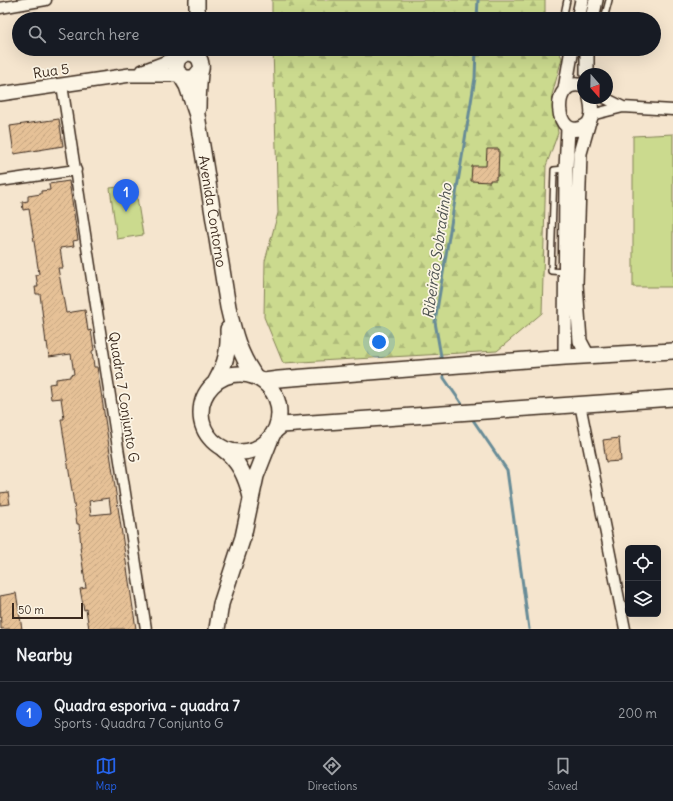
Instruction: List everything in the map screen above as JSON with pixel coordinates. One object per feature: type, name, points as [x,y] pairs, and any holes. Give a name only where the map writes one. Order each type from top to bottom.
[{"type":"main road","points":[[194,12],[196,2]]},
{"type":"main road","points":[[196,2],[197,12]]},
{"type":"main road","points":[[180,56],[176,65],[177,72],[185,78],[194,78],[200,60]]},
{"type":"main road","name":"Avenida Contorno","points":[[197,115],[200,60]]},
{"type":"main road","name":"Avenida Contorno","points":[[180,75],[187,86],[197,115],[228,307],[235,338],[245,362],[259,378]]},
{"type":"main road","name":"Avenida Contorno","points":[[216,381],[228,351],[228,307]]},
{"type":"main road","points":[[252,500],[248,486],[239,466],[231,455],[212,441],[204,430],[200,417],[201,404],[206,391],[216,381],[227,375],[240,373],[259,378],[279,378],[565,357],[673,351]]},
{"type":"main road","points":[[217,629],[220,604],[243,537],[259,468],[279,419],[280,408],[274,393],[259,378]]},
{"type":"main road","points":[[223,449],[236,452],[249,451],[261,446],[282,425],[673,398]]},
{"type":"street","points":[[0,8],[46,0]]},
{"type":"street","points":[[579,12],[582,0]]},
{"type":"street","points":[[593,12],[596,0]]},
{"type":"street","name":"Rua 5","points":[[0,94],[130,75],[160,66],[179,56]]},
{"type":"street","points":[[571,56],[564,89],[560,100],[560,112],[563,122],[568,128],[573,130],[580,129],[590,120],[623,107],[673,109]]},
{"type":"street","points":[[586,56],[587,68]]},
{"type":"street","name":"Rua 5","points":[[130,75],[180,75]]},
{"type":"street","name":"Quadra 7 Conjunto G","points":[[62,85],[146,629]]},
{"type":"street","points":[[564,89],[577,85]]},
{"type":"street","points":[[613,102],[623,107]]},
{"type":"street","points":[[588,356],[580,341],[576,284],[580,153],[590,120],[592,104]]},
{"type":"street","points":[[565,357],[566,169],[568,128]]},
{"type":"street","points":[[0,181],[76,170]]},
{"type":"street","points":[[580,404],[625,629]]},
{"type":"lane","points":[[564,12],[567,0]]},
{"type":"lane","points":[[605,12],[608,0]]},
{"type":"green space","points":[[272,0],[545,0],[545,12],[272,12]]},
{"type":"green space","points":[[273,56],[561,56],[562,58],[552,95],[558,133],[546,166],[542,313],[497,351],[283,363],[264,317],[265,261],[278,213]]},
{"type":"green space","points":[[673,134],[673,287],[633,287],[633,136]]},
{"type":"green space","points":[[135,185],[143,235],[117,239],[110,188]]},
{"type":"building","points":[[59,119],[63,146],[14,154],[10,126]]},
{"type":"building","points":[[487,149],[499,149],[498,176],[496,176],[496,180],[490,180],[490,182],[471,181],[472,166],[486,166]]},
{"type":"building","points":[[69,181],[78,240],[73,241],[74,246],[60,248],[63,268],[58,268],[66,313],[85,310],[88,331],[91,330],[94,350],[92,351],[94,367],[97,367],[136,629],[89,629],[86,609],[84,610],[80,589],[86,588],[80,547],[79,524],[77,524],[61,419],[64,419],[61,398],[51,399],[49,384],[56,383],[56,379],[70,377],[70,375],[74,374],[71,354],[49,357],[40,294],[36,294],[35,287],[38,287],[36,275],[39,274],[29,209],[23,210],[22,202],[28,201],[28,196],[41,194],[41,191],[50,190],[49,184]],"holes":[[[109,498],[111,513],[91,515],[89,501]]]},
{"type":"building","points":[[619,438],[621,461],[606,462],[603,440]]},
{"type":"building","points":[[8,492],[10,504],[0,505],[0,493]]},
{"type":"building","points":[[16,593],[22,629],[1,629],[0,596]]},
{"type":"waterway","name":"Ribeirão Sobradinho","points":[[477,12],[478,0]]},
{"type":"waterway","name":"Ribeirão Sobradinho","points":[[442,362],[435,322],[475,78],[476,56]]},
{"type":"waterway","name":"Ribeirão Sobradinho","points":[[443,371],[444,378],[464,407]]},
{"type":"waterway","name":"Ribeirão Sobradinho","points":[[471,417],[507,470],[529,629]]},
{"type":"place","name":"Quadra esporiva - quadra 7","points":[[126,212]]}]
